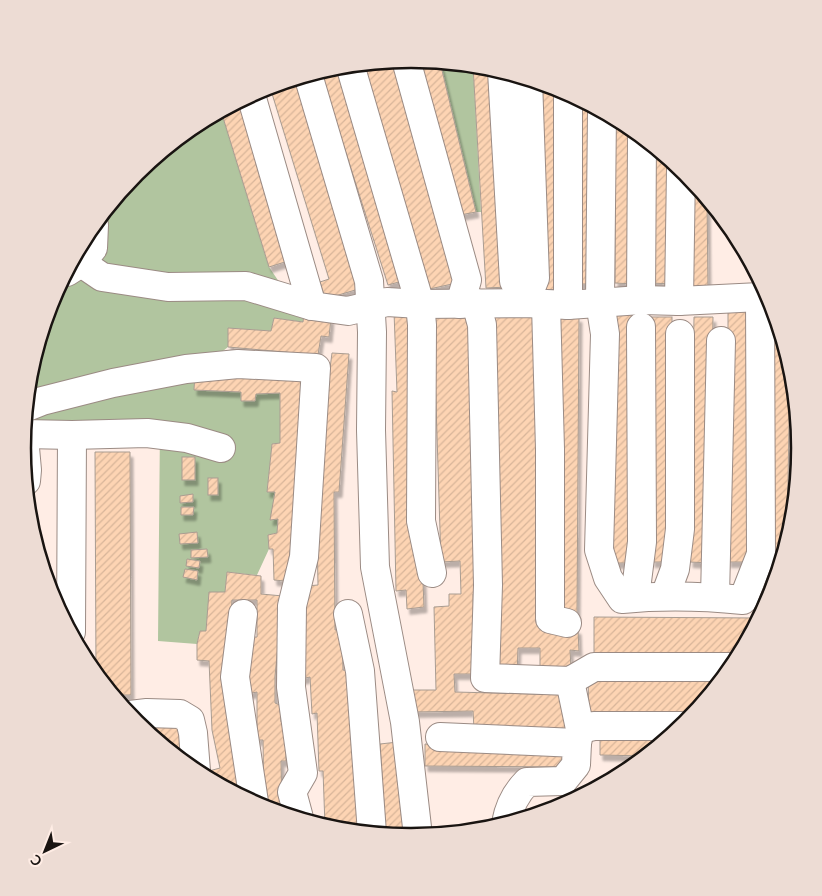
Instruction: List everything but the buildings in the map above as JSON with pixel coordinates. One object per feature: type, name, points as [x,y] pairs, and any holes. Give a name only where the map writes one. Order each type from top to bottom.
[{"type":"street","points":[[408,68],[467,280],[468,303],[482,325],[488,556],[485,678],[570,681],[594,667],[721,667]]},
{"type":"street","points":[[352,73],[420,304],[422,325],[422,521],[432,573]]},
{"type":"street","points":[[502,80],[514,281],[546,304]]},
{"type":"street","points":[[310,82],[369,281],[372,332],[371,430],[375,567],[404,718],[417,828]]},
{"type":"street","points":[[528,87],[535,278],[546,304]]},
{"type":"street","points":[[567,102],[546,304],[550,449],[550,619],[567,623]]},
{"type":"street","points":[[253,103],[312,306]]},
{"type":"street","points":[[602,120],[600,302],[605,334],[599,550],[618,601]]},
{"type":"street","points":[[641,300],[642,147]]},
{"type":"street","points":[[679,301],[681,180]]},
{"type":"street","points":[[83,257],[92,248],[93,241]]},
{"type":"street","points":[[77,266],[102,277],[168,287],[246,286],[312,306],[348,311],[387,302],[420,304],[546,304],[760,297]]},
{"type":"street","points":[[618,601],[665,596],[715,597],[743,600],[761,554],[765,310]]},
{"type":"street","points":[[618,601],[642,542],[642,327]]},
{"type":"street","points":[[665,596],[675,569],[680,529],[680,334]]},
{"type":"street","points":[[715,597],[721,341]]},
{"type":"street","points":[[33,404],[113,383],[186,369],[238,364],[316,368],[304,557],[292,606],[290,686],[303,773],[292,792],[298,811]]},
{"type":"street","points":[[32,435],[147,433],[187,438],[221,448]]},
{"type":"street","points":[[71,618],[72,434]]},
{"type":"street","points":[[243,614],[235,677],[253,793]]},
{"type":"street","points":[[348,614],[360,671],[371,826]]},
{"type":"street","points":[[360,671],[369,676],[404,718]]},
{"type":"street","points":[[507,815],[519,790],[527,782],[563,781],[576,765],[578,736],[570,681]]},
{"type":"street","points":[[141,716],[148,713],[180,714],[190,720],[195,760]]},
{"type":"street","points":[[440,737],[578,736],[594,726],[670,726]]},
{"type":"green space","points":[[442,69],[473,74],[481,212],[476,212]]},
{"type":"green space","points":[[223,118],[269,267],[304,314],[303,322],[274,318],[271,331],[228,328],[228,347],[195,373],[194,390],[241,392],[241,401],[254,401],[256,394],[280,393],[280,443],[272,444],[267,492],[275,492],[271,520],[278,519],[277,533],[268,535],[269,549],[257,575],[227,572],[225,592],[210,593],[206,631],[200,631],[197,644],[158,641],[160,425],[32,425],[34,398],[44,350],[60,303],[68,284],[88,277],[105,253],[106,223],[125,198],[161,162],[200,132]]}]
